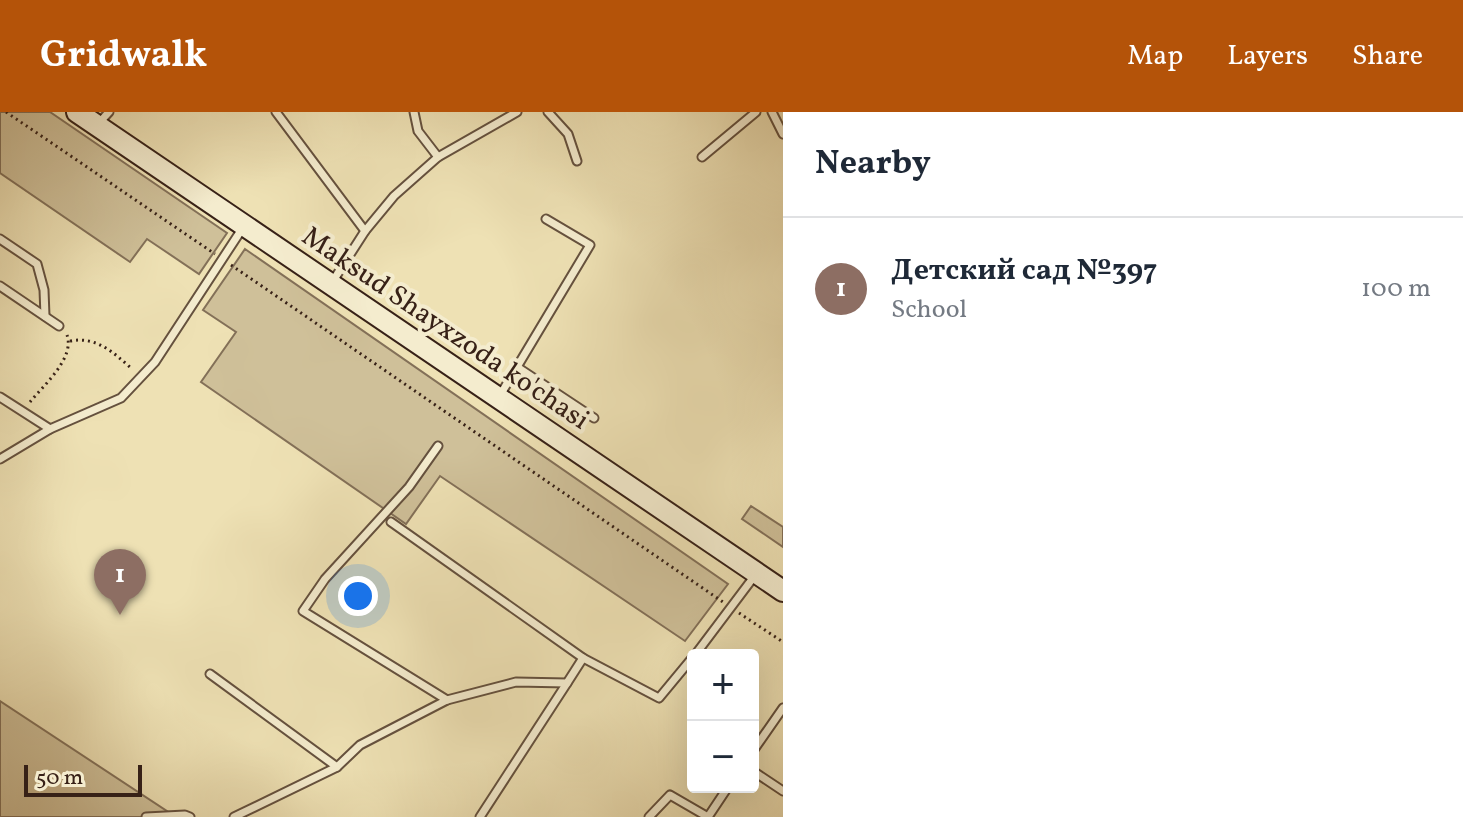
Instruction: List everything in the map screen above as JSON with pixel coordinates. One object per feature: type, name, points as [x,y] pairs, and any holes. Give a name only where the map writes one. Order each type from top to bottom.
[{"type":"street","name":"Maksud Shayxzoda ko'chasi","points":[[77,112],[103,119],[244,226],[330,286],[783,591]]},
{"type":"lane","points":[[276,112],[365,231]]},
{"type":"lane","points":[[414,112],[418,131],[438,157]]},
{"type":"lane","points":[[330,286],[365,231],[394,196],[438,157],[517,112]]},
{"type":"lane","points":[[548,112],[568,134],[577,161]]},
{"type":"lane","points":[[702,157],[756,112]]},
{"type":"lane","points":[[772,112],[783,134]]},
{"type":"lane","points":[[498,399],[590,245],[546,219]]},
{"type":"lane","points":[[0,459],[50,429],[121,398],[155,362],[244,226]]},
{"type":"lane","points":[[0,239],[37,264],[44,290],[45,316]]},
{"type":"lane","points":[[0,286],[59,326]]},
{"type":"lane","points":[[517,367],[594,418]]},
{"type":"lane","points":[[0,397],[50,429]]},
{"type":"lane","points":[[438,446],[409,487],[325,579],[303,611],[447,700]]},
{"type":"lane","points":[[391,522],[583,658],[659,698],[687,664]]},
{"type":"lane","points":[[699,649],[756,573]]},
{"type":"lane","points":[[480,817],[583,658]]},
{"type":"lane","points":[[210,674],[337,767]]},
{"type":"lane","points":[[234,817],[337,767],[360,745],[447,700],[516,682],[567,683]]},
{"type":"lane","points":[[759,742],[783,708]]},
{"type":"lane","points":[[759,775],[783,791]]},
{"type":"lane","points":[[649,817],[670,795],[708,817],[724,793]]},
{"type":"lane","points":[[146,817],[190,817]]},
{"type":"path","points":[[6,112],[783,642]]},
{"type":"path","points":[[22,411],[67,355],[69,341],[59,326]]},
{"type":"path","points":[[69,341],[86,338],[98,343],[141,377]]},
{"type":"shaded area","points":[[0,112],[50,112],[227,233],[199,274],[147,239],[130,262],[0,173]]},
{"type":"shaded area","points":[[245,249],[728,584],[685,641],[440,476],[406,524],[201,382],[236,332],[203,310]]},
{"type":"shaded area","points":[[751,506],[783,527],[783,547],[742,519]]},
{"type":"shaded area","points":[[0,701],[176,817],[0,817]]},
{"type":"place","name":"Детский сад №397","points":[[120,615]]}]
